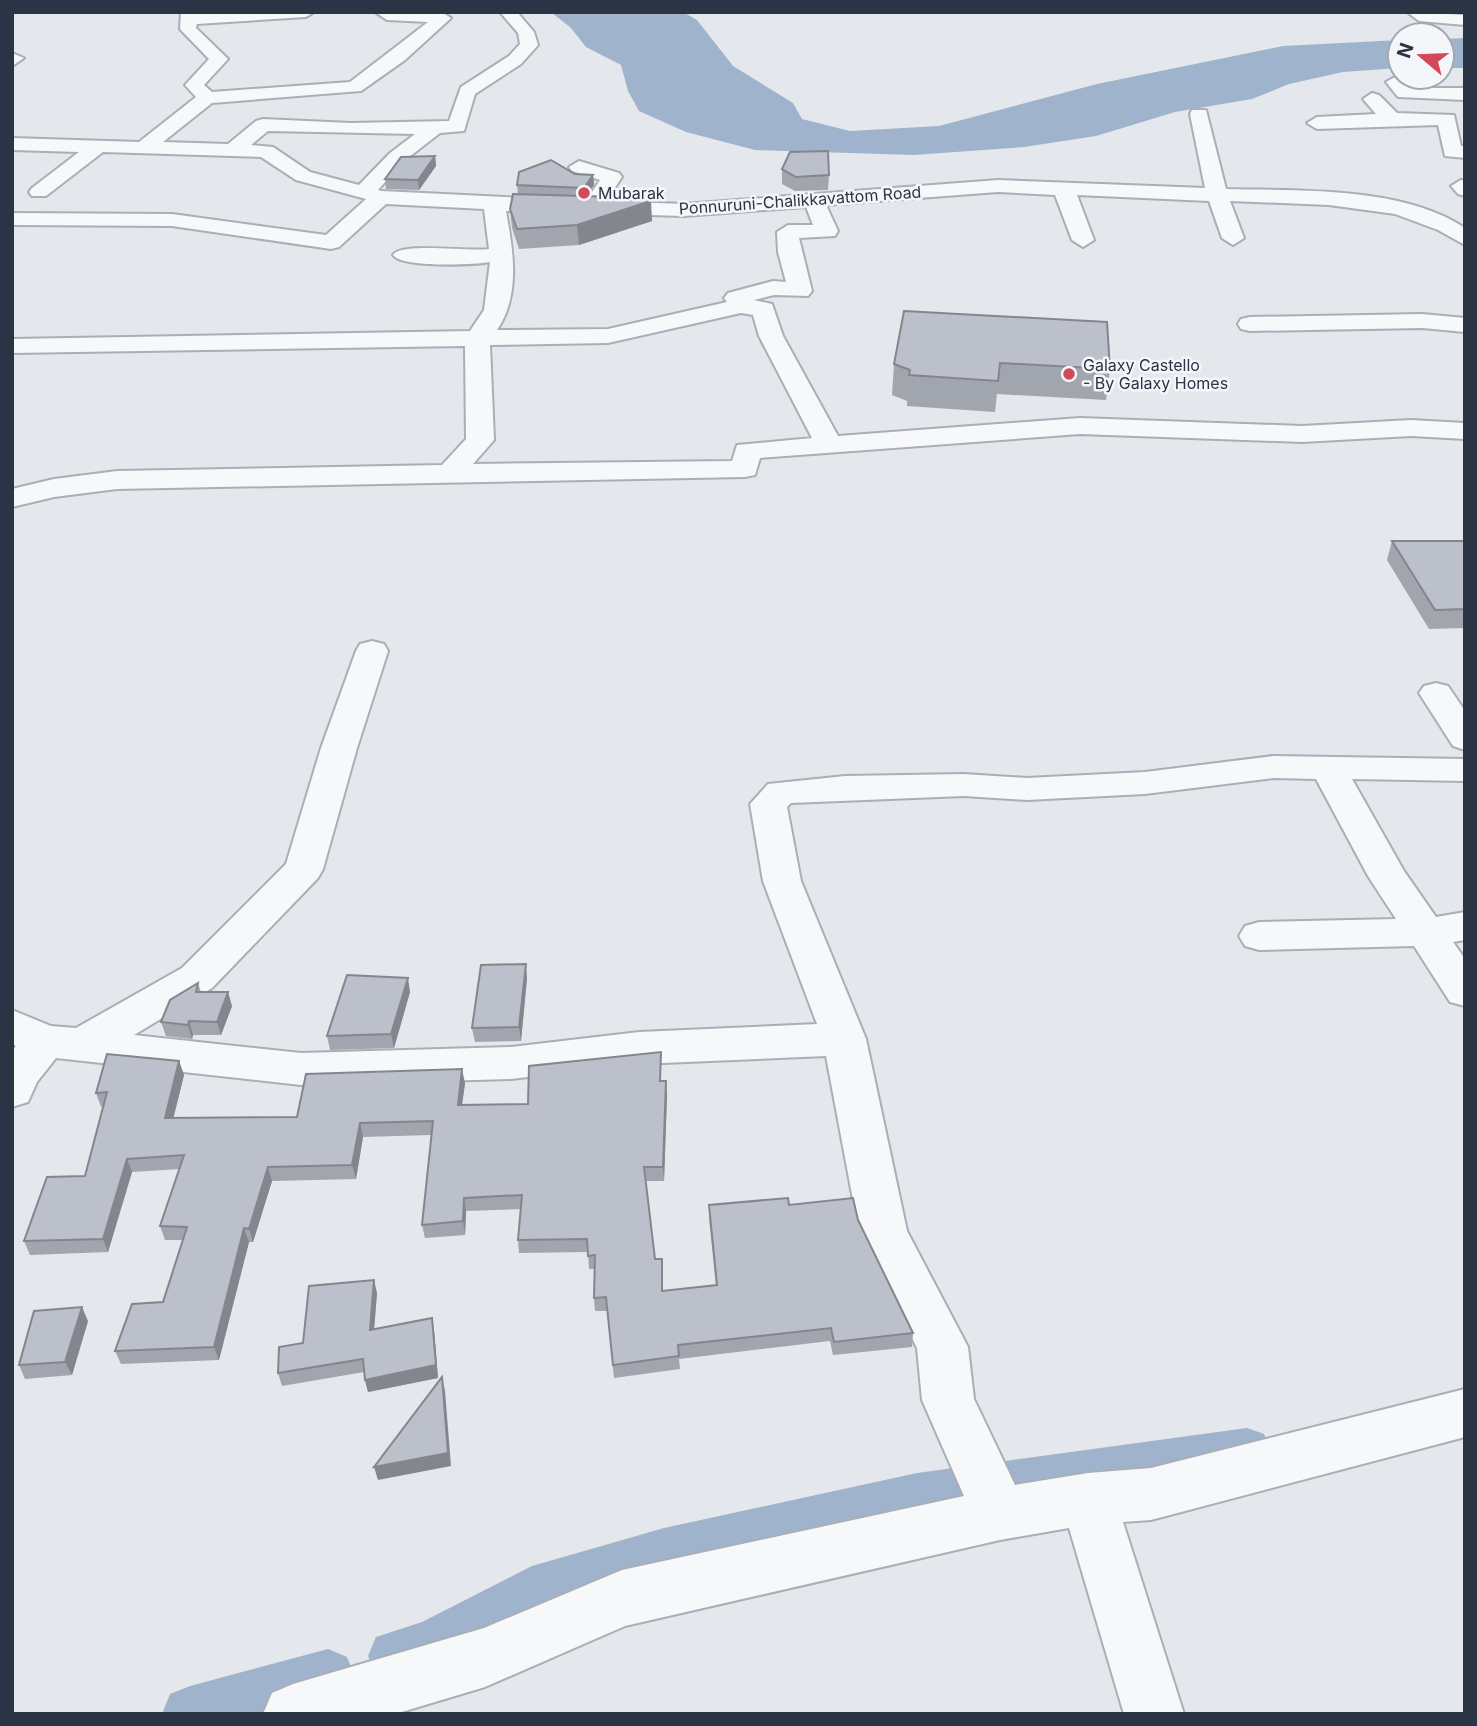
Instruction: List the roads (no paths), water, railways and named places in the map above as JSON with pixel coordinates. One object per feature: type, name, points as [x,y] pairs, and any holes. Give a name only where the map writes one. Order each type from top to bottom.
[{"type":"street","points":[[208,98],[194,85],[219,60],[188,29],[188,16],[306,12]]},
{"type":"street","points":[[383,12],[387,15],[446,15]]},
{"type":"street","points":[[232,150],[263,125],[330,129],[457,127],[467,91],[526,50],[530,42],[508,12]]},
{"type":"street","points":[[1415,12],[1419,16],[1465,20]]},
{"type":"street","points":[[142,148],[208,98],[355,87],[399,56],[446,15]]},
{"type":"street","points":[[1402,91],[1465,94]]},
{"type":"street","points":[[1437,94],[1447,120],[1452,152],[1465,152]]},
{"type":"street","points":[[1372,99],[1392,119]]},
{"type":"street","points":[[1199,114],[1216,192],[1233,238]]},
{"type":"street","points":[[1317,123],[1392,119],[1447,120]]},
{"type":"street","points":[[12,219],[172,220],[331,242],[372,195],[397,157],[436,127]]},
{"type":"street","name":"Ponnuruni-Chalikkavattom Road","points":[[12,144],[266,151],[303,176],[372,195],[494,203],[684,210],[998,186],[1216,192],[1329,199],[1399,208],[1446,225],[1464,238]]},
{"type":"street","points":[[39,192],[98,147]]},
{"type":"street","points":[[579,167],[612,177],[592,207]]},
{"type":"street","points":[[1063,187],[1083,240]]},
{"type":"street","points":[[741,306],[736,297],[773,288],[800,292],[789,252],[788,232],[827,231],[813,199]]},
{"type":"street","points":[[477,338],[489,328],[499,294],[502,253],[494,203]]},
{"type":"street","points":[[1464,238],[1465,254]]},
{"type":"street","points":[[404,255],[475,258],[502,253]]},
{"type":"street","points":[[12,346],[608,336],[741,306],[764,309],[771,336],[829,445]]},
{"type":"street","points":[[1250,324],[1422,321],[1465,325]]},
{"type":"street","points":[[450,473],[480,440],[477,338]]},
{"type":"street","points":[[12,498],[54,488],[117,480],[745,469],[747,451],[1080,426],[1143,426],[1302,434],[1411,428],[1465,431]]},
{"type":"street","points":[[12,1090],[18,1075],[47,1037],[197,978],[304,869],[339,748],[372,651]]},
{"type":"street","points":[[1436,693],[1465,739]]},
{"type":"street","points":[[1000,1514],[948,1401],[942,1347],[883,1232],[844,1039],[782,881],[768,804],[781,792],[845,787],[964,785],[1027,789],[1145,783],[1273,767],[1465,771]]},
{"type":"street","points":[[1328,768],[1387,876],[1446,929],[1465,991]]},
{"type":"street","points":[[1259,936],[1446,929]]},
{"type":"street","points":[[47,1037],[301,1069],[511,1063],[639,1048],[844,1039]]},
{"type":"street","points":[[293,1714],[485,1657],[622,1598],[1000,1514],[1088,1499],[1151,1494],[1465,1413]]},
{"type":"street","points":[[1088,1499],[1154,1714]]},
{"type":"water","points":[[551,12],[683,12],[697,20],[733,66],[793,103],[802,119],[850,131],[939,126],[1097,84],[1283,46],[1386,41],[1386,69],[1343,72],[1289,84],[1252,99],[1175,112],[1096,136],[1024,147],[914,155],[755,150],[686,132],[639,111],[628,91],[621,65],[586,47],[571,28]]},
{"type":"water","points":[[1456,38],[1465,38],[1465,68],[1456,68]]},
{"type":"waterway","points":[[395,1656],[430,1646],[532,1592],[664,1553],[917,1496],[1247,1450]]},
{"type":"waterway","points":[[190,1714],[328,1676]]},
{"type":"place","name":"Mubarak","points":[[584,193]]},
{"type":"place","name":"Galaxy Castello - By Galaxy Homes","points":[[1069,374]]}]
